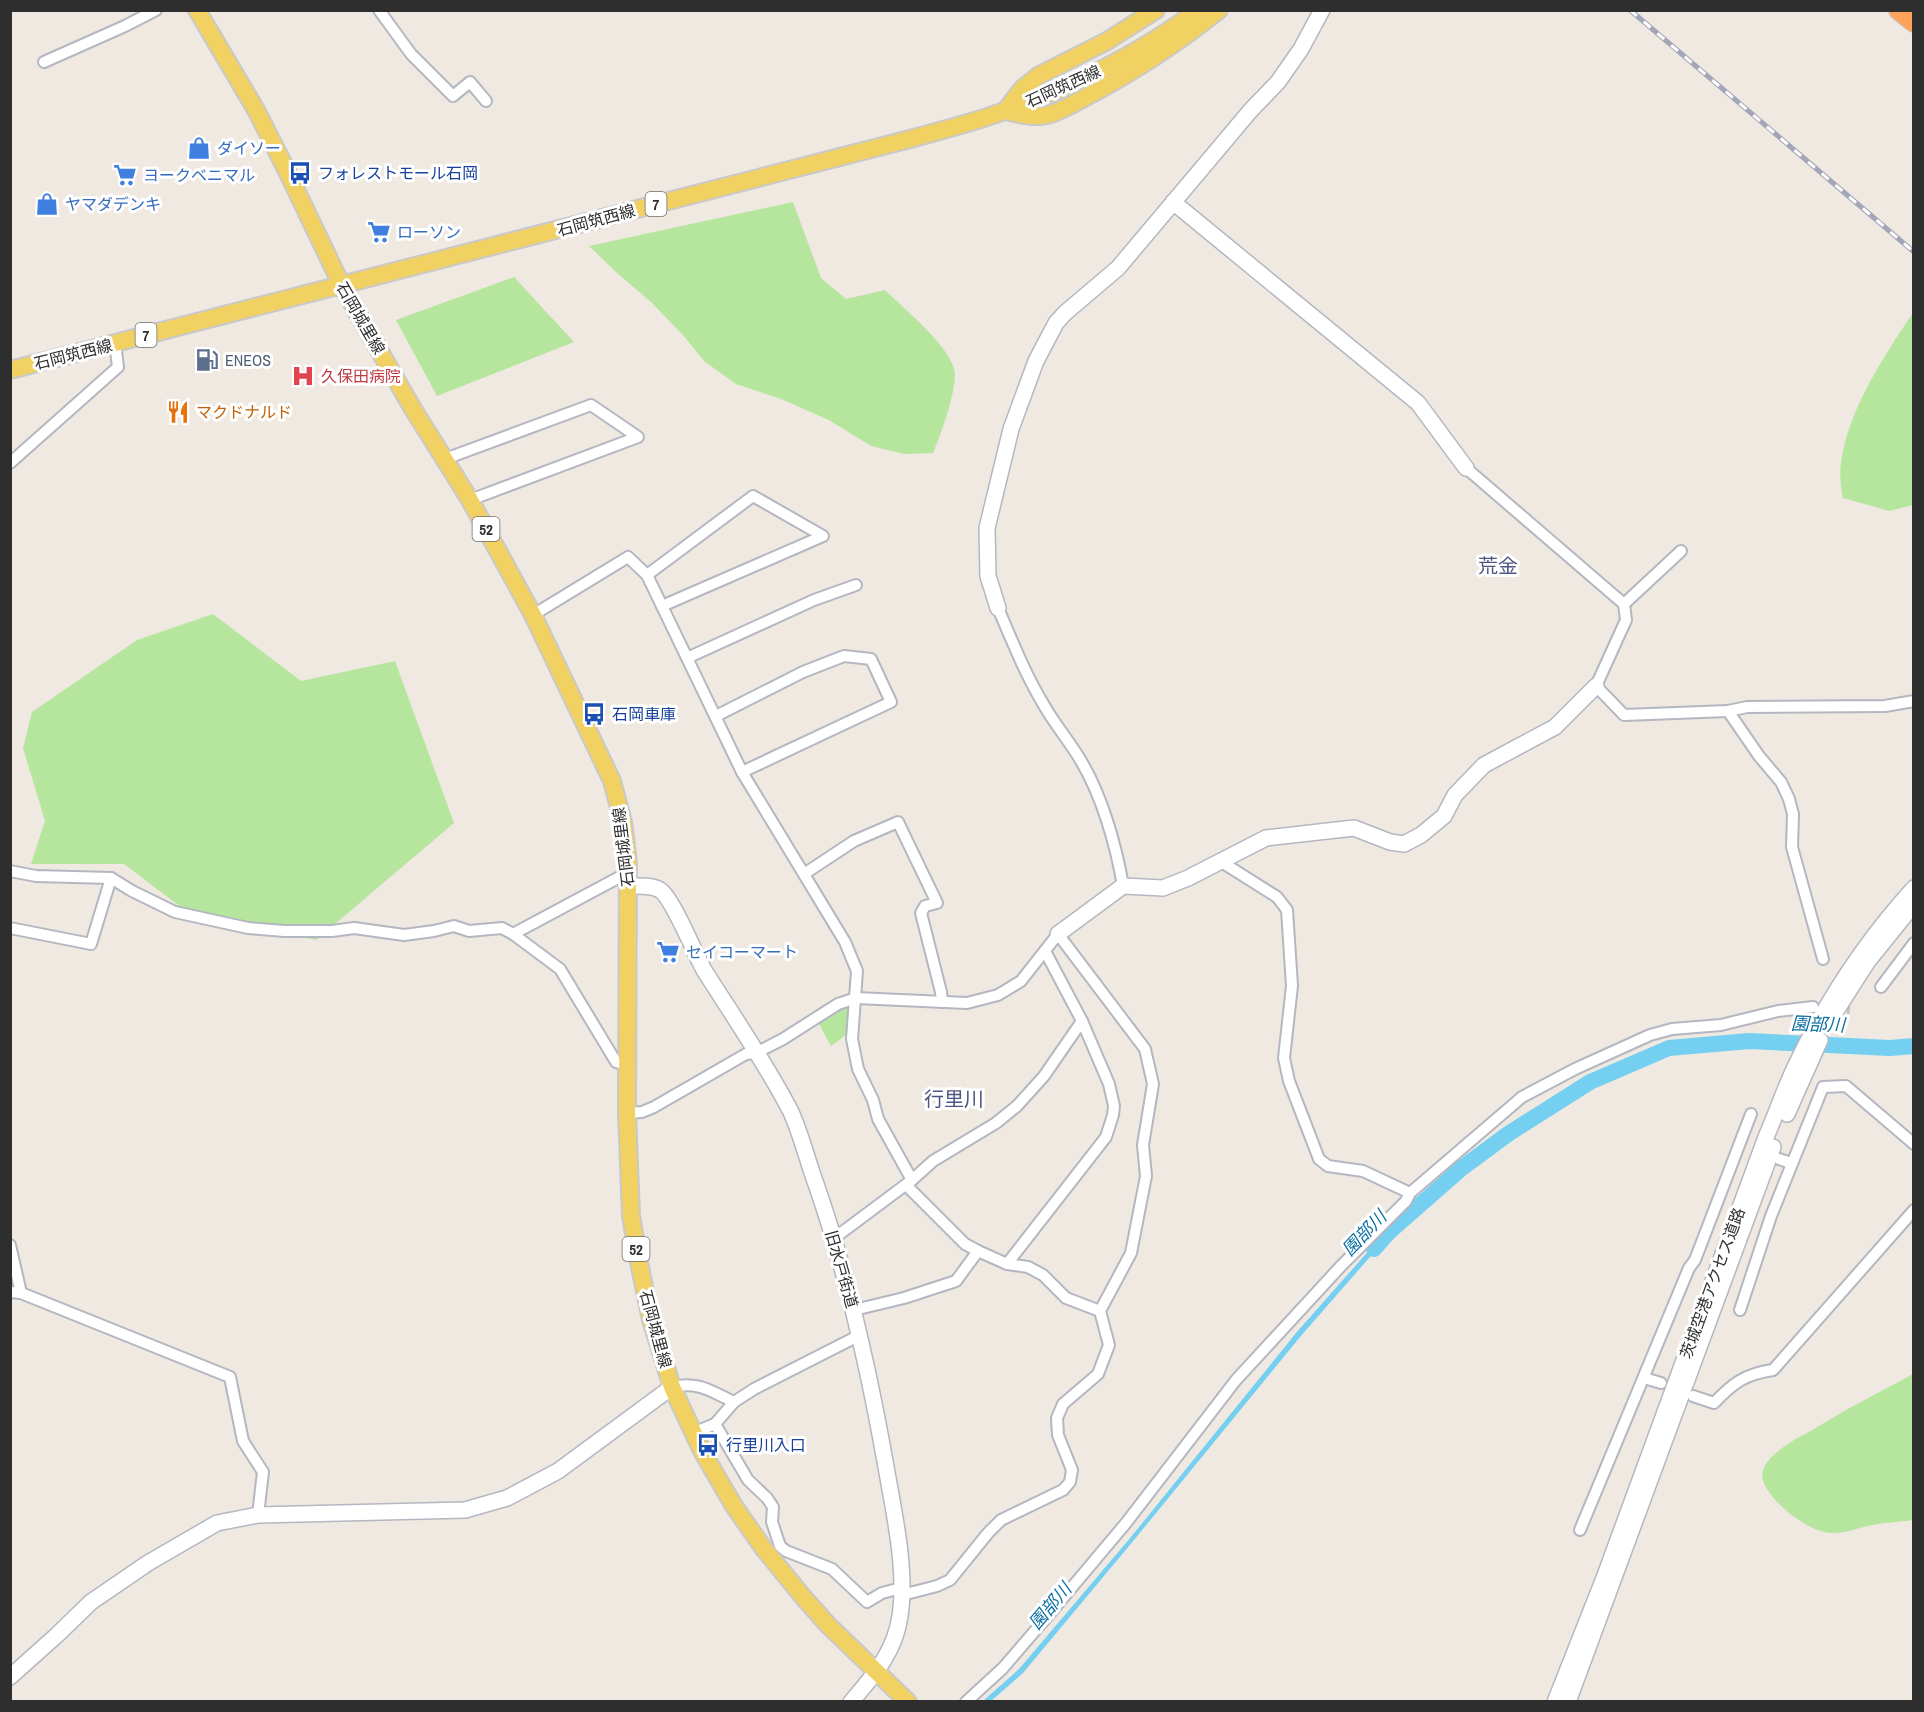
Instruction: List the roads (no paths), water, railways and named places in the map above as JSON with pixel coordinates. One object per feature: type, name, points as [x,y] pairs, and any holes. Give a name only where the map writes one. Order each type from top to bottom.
[{"type":"highway","points":[[1899,10],[1914,21]]},
{"type":"main road","name":"石岡城里線","points":[[198,10],[271,139],[342,286],[413,409],[470,500],[533,615],[608,769],[623,822],[629,879],[627,1065],[629,1185],[635,1242],[651,1320],[672,1387],[693,1433],[734,1506],[764,1549],[822,1618],[908,1701]]},
{"type":"main road","points":[[1156,10],[1107,41],[1038,76],[1022,89],[1006,111],[1030,116],[1047,115],[1067,106],[1100,90],[1220,10]]},
{"type":"main road","name":"石岡筑西線","points":[[10,370],[910,139],[1006,111],[1130,54],[1168,32],[1198,10]]},
{"type":"street","points":[[44,62],[156,10]]},
{"type":"street","points":[[379,10],[411,54],[453,96],[470,82],[486,101]]},
{"type":"street","points":[[1123,886],[1119,862],[1100,800],[1082,762],[1045,706],[998,608],[988,576],[987,528],[1011,429],[1036,361],[1056,323],[1118,268],[1251,110],[1278,82],[1301,49],[1322,10]]},
{"type":"street","points":[[627,1113],[642,1112],[654,1107],[746,1054],[756,1053],[783,1039],[838,1004],[856,998],[967,1004],[998,994],[1021,981],[1058,934],[1123,886],[1163,888],[1188,878],[1266,838],[1354,828],[1390,842],[1404,844],[1420,835],[1444,816],[1455,795],[1484,765],[1555,727],[1596,686],[1626,620],[1624,604],[1466,468],[1418,403],[1173,202]]},
{"type":"street","points":[[10,462],[118,367],[115,343]]},
{"type":"street","points":[[446,459],[591,405],[638,437],[470,500]]},
{"type":"street","points":[[647,575],[753,496],[823,536],[662,606]]},
{"type":"street","points":[[1624,604],[1682,551]]},
{"type":"street","points":[[533,615],[628,557],[647,575],[742,772],[845,942],[857,971],[852,1039],[858,1069],[873,1100],[878,1119],[909,1183],[965,1244],[1007,1264],[1028,1267],[1043,1275],[1066,1299],[1100,1311]]},
{"type":"street","points":[[687,658],[814,600],[856,585]]},
{"type":"street","points":[[716,717],[803,672],[844,656],[871,659],[891,702],[742,772]]},
{"type":"street","points":[[1596,686],[1624,715],[1728,711],[1747,707],[1885,706],[1914,701]]},
{"type":"street","points":[[1728,711],[1759,756],[1781,782],[1789,799],[1793,814],[1792,847],[1823,959]]},
{"type":"street","points":[[804,874],[854,841],[898,822],[937,903],[925,906],[921,913],[942,1002]]},
{"type":"street","points":[[1220,861],[1277,897],[1287,910],[1292,986],[1284,1058],[1289,1081],[1319,1159],[1328,1166],[1364,1171],[1410,1193]]},
{"type":"street","points":[[10,871],[36,876],[111,878],[176,912],[248,928],[284,931],[332,931],[354,928],[404,935],[454,926],[469,931],[502,928],[560,969],[616,1062],[627,1065]]},
{"type":"street","points":[[10,928],[91,944],[111,878]]},
{"type":"street","points":[[513,934],[629,879]]},
{"type":"street","name":"旧水戸街道","points":[[629,879],[661,891],[671,903],[699,961],[791,1112],[829,1223],[854,1310],[871,1384],[893,1503],[902,1592],[897,1636],[889,1654],[877,1672],[851,1701]]},
{"type":"street","name":"茨城空港アクセス道路","points":[[1568,1701],[1821,1016],[1849,971],[1890,915],[1914,888]]},
{"type":"street","name":"茨城空港アクセス道路","points":[[1821,1016],[1914,904]]},
{"type":"street","points":[[715,1424],[748,1480],[773,1507],[772,1522],[780,1546],[786,1551],[832,1569],[867,1602],[882,1593],[937,1586],[950,1580],[987,1533],[1001,1520],[1063,1490],[1070,1482],[1072,1470],[1058,1435],[1057,1418],[1063,1404],[1098,1374],[1109,1345],[1100,1311],[1131,1253],[1146,1176],[1143,1145],[1153,1084],[1145,1049],[1058,934]]},
{"type":"street","points":[[1881,987],[1914,943]]},
{"type":"street","points":[[1007,1264],[1106,1137],[1113,1115],[1114,1106],[1109,1084],[1082,1021],[1045,951]]},
{"type":"street","points":[[966,1701],[1003,1668],[1052,1611],[1126,1523],[1236,1380],[1341,1266],[1406,1201],[1410,1193],[1522,1097],[1575,1069],[1650,1035],[1672,1029],[1721,1024],[1778,1011],[1821,1016]]},
{"type":"street","points":[[833,1239],[909,1183],[933,1161],[996,1123],[1017,1106],[1044,1076],[1082,1021]]},
{"type":"street","name":"茨城空港アクセス道路","points":[[1555,1701],[1604,1578],[1766,1137],[1808,1053]]},
{"type":"street","points":[[1740,1310],[1771,1216],[1823,1087],[1846,1086],[1914,1144]]},
{"type":"street","points":[[1580,1530],[1689,1268],[1695,1260],[1751,1114]]},
{"type":"street","points":[[1739,1143],[1751,1148]]},
{"type":"street","points":[[1779,1159],[1791,1164]]},
{"type":"street","points":[[1693,1396],[1713,1403],[1748,1375],[1773,1370],[1914,1210]]},
{"type":"street","points":[[10,1245],[16,1292],[230,1377],[243,1441],[263,1472],[258,1515]]},
{"type":"street","points":[[854,1310],[904,1298],[956,1281],[978,1251]]},
{"type":"street","points":[[693,1433],[715,1424],[734,1402],[754,1389],[860,1335]]},
{"type":"street","points":[[1644,1378],[1661,1383]]},
{"type":"street","points":[[10,1677],[91,1602],[148,1563],[217,1523],[258,1515],[465,1510],[507,1498],[558,1472],[672,1387],[684,1384],[698,1385],[734,1402]]},
{"type":"water","points":[[1387,1230],[1391,1233],[1300,1337],[1023,1673],[991,1701],[983,1701],[1019,1669],[1131,1537],[1296,1333]]},
{"type":"waterway","name":"園部川","points":[[1374,1249],[1389,1232],[1462,1168],[1508,1134],[1590,1082],[1669,1048],[1749,1041],[1890,1048],[1914,1046]]},
{"type":"tunnel","points":[[1832,1008],[1850,1009]]},
{"type":"railway","points":[[1630,10],[1914,252]]},
{"type":"place","name":"ダイソー","points":[[199,148]]},
{"type":"place","name":"フォレストモール石岡","points":[[300,173]]},
{"type":"place","name":"ヨークベニマル","points":[[125,175]]},
{"type":"place","name":"ヤマダデンキ","points":[[47,204]]},
{"type":"place","name":"ローソン","points":[[379,232]]},
{"type":"place","name":"ENEOS","points":[[207,360]]},
{"type":"place","name":"久保田病院","points":[[303,376]]},
{"type":"place","name":"マクドナルド","points":[[178,412]]},
{"type":"place","name":"石岡車庫","points":[[594,714]]},
{"type":"place","name":"セイコーマート","points":[[668,952]]},
{"type":"place","name":"行里川入口","points":[[708,1445]]},
{"type":"district","name":"荒金","points":[[1498,565]]},
{"type":"district","name":"行里川","points":[[954,1098]]}]
